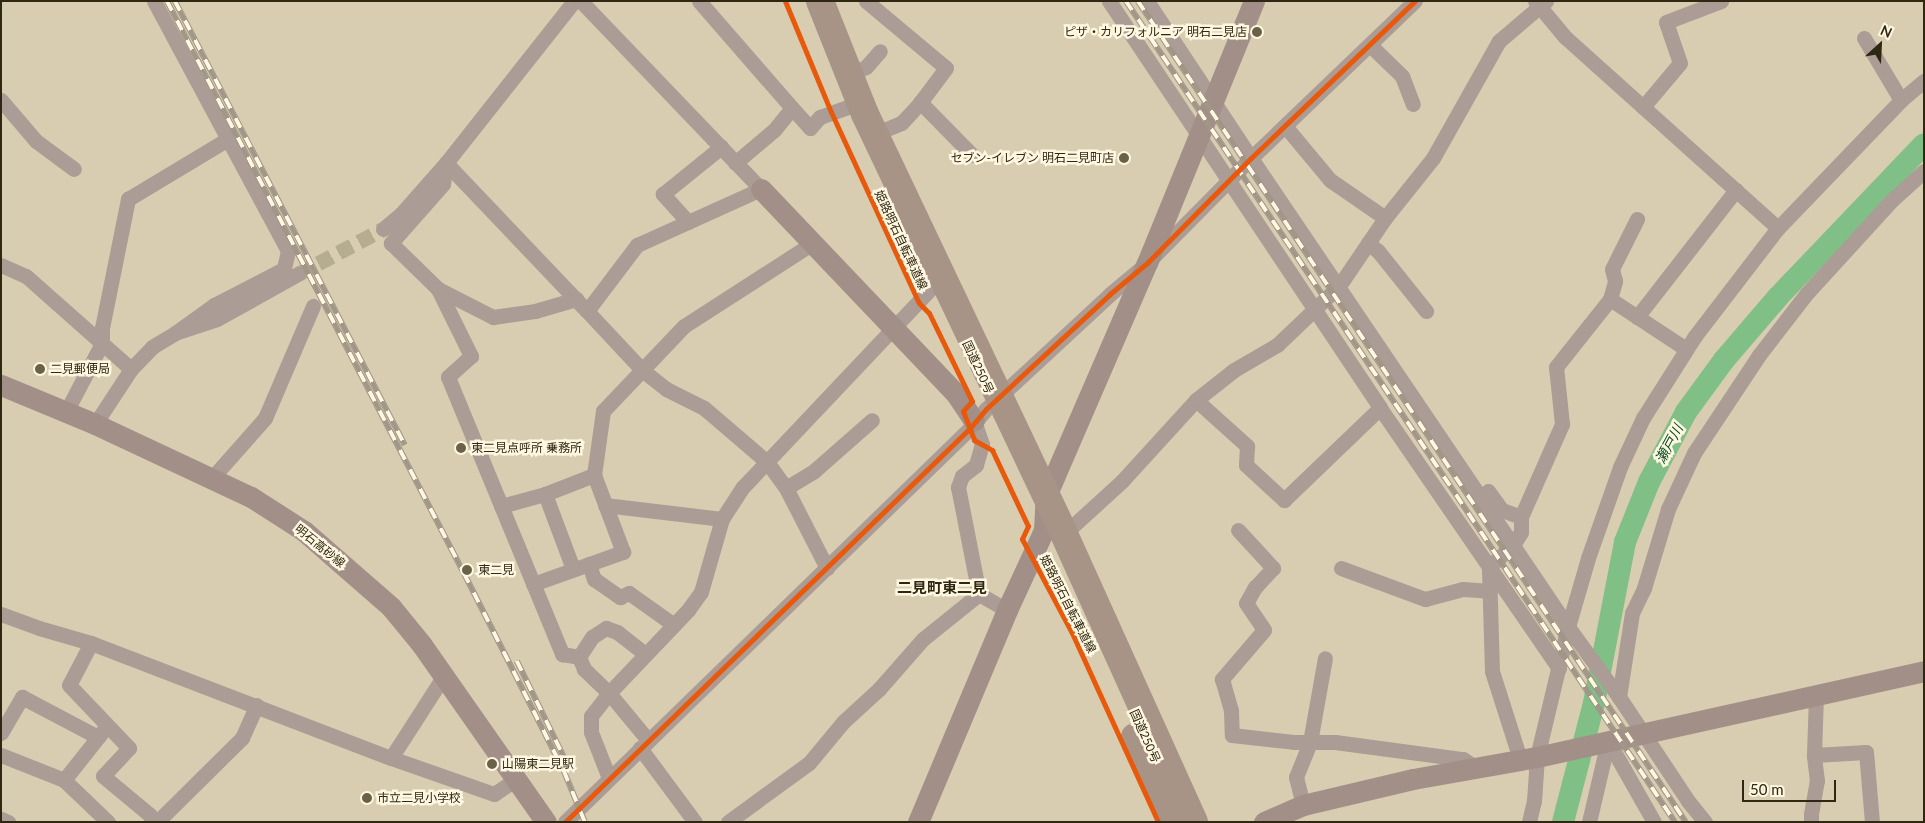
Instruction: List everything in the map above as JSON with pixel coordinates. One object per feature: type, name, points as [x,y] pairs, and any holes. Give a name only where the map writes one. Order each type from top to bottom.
[{"type":"highway","name":"国道250号","points":[[803,1],[847,108],[986,410],[1054,532],[1194,822]]},
{"type":"highway","name":"国道250号","points":[[820,1],[986,410],[1046,496],[1054,532],[1155,782],[1174,822]]},
{"type":"street","points":[[95,424],[131,369],[152,347],[214,305],[284,269],[288,251],[226,140],[154,1]]},
{"type":"street","points":[[383,230],[401,214],[446,163],[574,1]]},
{"type":"street","points":[[581,1],[814,243],[956,394],[986,410]]},
{"type":"street","points":[[699,1],[810,128],[820,117],[847,108]]},
{"type":"street","points":[[866,1],[946,68],[920,102],[901,122],[875,134]]},
{"type":"street","points":[[1109,1],[1198,137],[1316,308],[1380,408],[1559,668]]},
{"type":"street","points":[[1147,1],[1568,627],[1705,822]]},
{"type":"street","points":[[1046,496],[1147,263],[1254,1]]},
{"type":"street","points":[[565,822],[827,568],[986,410],[1110,294],[1147,263],[1251,158],[1415,1]]},
{"type":"street","points":[[1643,107],[1680,63],[1666,22],[1721,1]]},
{"type":"street","points":[[918,822],[1007,610],[1054,532],[1122,481],[1196,400],[1234,370],[1277,346],[1339,286],[1385,218],[1433,158],[1499,41],[1540,4],[1566,37],[1778,228]]},
{"type":"street","points":[[1864,38],[1901,100]]},
{"type":"street","points":[[1370,45],[1402,76],[1413,104]]},
{"type":"street","points":[[850,74],[866,67],[880,51]]},
{"type":"street","points":[[1528,758],[1559,668],[1568,627],[1588,558],[1620,467],[1644,418],[1686,349],[1778,228],[1901,100],[1924,81]]},
{"type":"street","points":[[1,100],[36,141],[74,169]]},
{"type":"street","points":[[920,102],[972,155]]},
{"type":"street","points":[[735,163],[774,130],[792,108]]},
{"type":"street","points":[[1285,126],[1330,180],[1385,218]]},
{"type":"street","points":[[66,412],[102,343],[102,328],[128,199],[226,140]]},
{"type":"street","points":[[688,222],[663,194],[720,147]]},
{"type":"street","points":[[446,163],[444,184],[391,243],[438,289],[493,317],[535,311],[576,299]]},
{"type":"street","points":[[446,163],[642,370],[666,390],[704,408],[767,462],[786,488],[827,568]]},
{"type":"street","points":[[1619,697],[1632,613],[1644,588],[1668,509],[1694,453],[1759,355],[1807,293],[1892,200],[1924,171]]},
{"type":"street","points":[[587,311],[637,245],[760,189]]},
{"type":"street","points":[[1637,317],[1736,190]]},
{"type":"street","points":[[1529,822],[1534,801],[1528,758],[1492,672],[1490,567],[1513,545],[1521,532],[1521,517],[1562,424],[1556,367],[1610,300],[1615,281],[1612,269],[1637,219]]},
{"type":"street","points":[[533,584],[623,552],[594,475],[603,411],[684,326],[814,243]]},
{"type":"street","points":[[1368,243],[1378,251],[1426,311]]},
{"type":"street","points":[[1,264],[26,276],[131,369]]},
{"type":"street","points":[[175,333],[218,319],[298,274]]},
{"type":"street","points":[[438,289],[471,356],[448,377],[562,654],[579,657]]},
{"type":"street","points":[[609,778],[591,732],[591,716],[609,693],[674,625],[701,592],[722,519],[738,494],[930,289]]},
{"type":"street","points":[[1610,300],[1686,349]]},
{"type":"street","points":[[212,478],[265,418],[313,306]]},
{"type":"street","name":"明石高砂線","points":[[1,385],[95,424],[250,496],[311,537],[391,607],[422,646],[546,822]]},
{"type":"street","points":[[1196,400],[1247,446],[1246,465],[1284,500],[1380,408]]},
{"type":"street","points":[[986,410],[982,444],[976,465],[962,476],[958,487],[979,594],[1007,610]]},
{"type":"street","points":[[786,488],[814,471],[872,420]]},
{"type":"street","points":[[1472,469],[1502,510],[1521,517]]},
{"type":"street","points":[[501,506],[544,494],[594,475]]},
{"type":"street","points":[[544,494],[573,569]]},
{"type":"street","points":[[605,506],[722,519]]},
{"type":"street","points":[[1238,530],[1273,568],[1255,587],[1246,603],[1264,630],[1222,679],[1231,711],[1232,736],[1335,742],[1463,759],[1475,766]]},
{"type":"street","points":[[589,564],[594,579],[620,597],[629,593],[674,625]]},
{"type":"street","points":[[1341,568],[1425,599],[1464,589],[1490,591]]},
{"type":"street","points":[[728,822],[809,763],[843,722],[879,689],[923,639],[979,594]]},
{"type":"street","points":[[1,614],[39,628],[91,643],[257,705],[391,758],[494,794],[516,779]]},
{"type":"street","points":[[579,657],[592,637],[606,628],[618,632],[645,654]]},
{"type":"street","points":[[91,643],[69,684],[103,731]]},
{"type":"street","points":[[579,657],[584,669],[609,693],[695,822]]},
{"type":"street","points":[[1303,805],[1296,777],[1310,742],[1325,658]]},
{"type":"street","points":[[1264,822],[1303,805],[1475,766],[1528,758],[1644,734],[1924,671]]},
{"type":"street","points":[[391,758],[443,677]]},
{"type":"street","points":[[1811,822],[1817,781],[1814,755],[1816,695]]},
{"type":"street","points":[[4,723],[22,697],[103,731],[129,748],[103,776],[150,815],[152,822]]},
{"type":"street","points":[[157,822],[242,738],[257,705]]},
{"type":"street","points":[[64,780],[103,731]]},
{"type":"street","points":[[1589,822],[1608,741]]},
{"type":"street","points":[[1608,741],[1654,822]]},
{"type":"street","points":[[1814,755],[1866,752],[1872,822]]},
{"type":"street","points":[[1,755],[64,780],[93,816],[108,822]]},
{"type":"street","points":[[1,819],[8,822]]},
{"type":"waterway","name":"瀬戸川","points":[[1563,822],[1594,703],[1625,542],[1649,482],[1686,412],[1724,360],[1778,297],[1924,144]]},
{"type":"tunnel","points":[[298,274],[383,229]]},
{"type":"railway","points":[[167,1],[464,573],[564,771],[585,822]]},
{"type":"railway","points":[[175,1],[405,445]]},
{"type":"railway","points":[[1126,1],[1675,822]]},
{"type":"railway","points":[[1138,1],[1686,822]]},
{"type":"railway","points":[[517,661],[564,757]]},
{"type":"cycle path","name":"姫路明石自転車道線","points":[[785,1],[831,112],[919,303],[929,313],[972,401],[963,411],[974,440],[992,450],[1028,526],[1022,539],[1072,633],[1158,822]]},
{"type":"cycle path","points":[[565,822],[970,428],[986,409],[1110,294],[1147,263],[1251,158],[1415,1]]},
{"type":"place","name":"ピザ・カリフォルニア 明石二見店","points":[[1257,32]]},
{"type":"place","name":"セブン-イレブン 明石二見町店","points":[[1124,158]]},
{"type":"place","name":"二見郵便局","points":[[40,369]]},
{"type":"place","name":"東二見点呼所 乗務所","points":[[461,448]]},
{"type":"place","name":"東二見","points":[[467,570]]},
{"type":"place","name":"山陽東二見駅","points":[[492,764]]},
{"type":"place","name":"市立二見小学校","points":[[367,798]]},
{"type":"district","name":"二見町東二見","points":[[942,588]]}]
